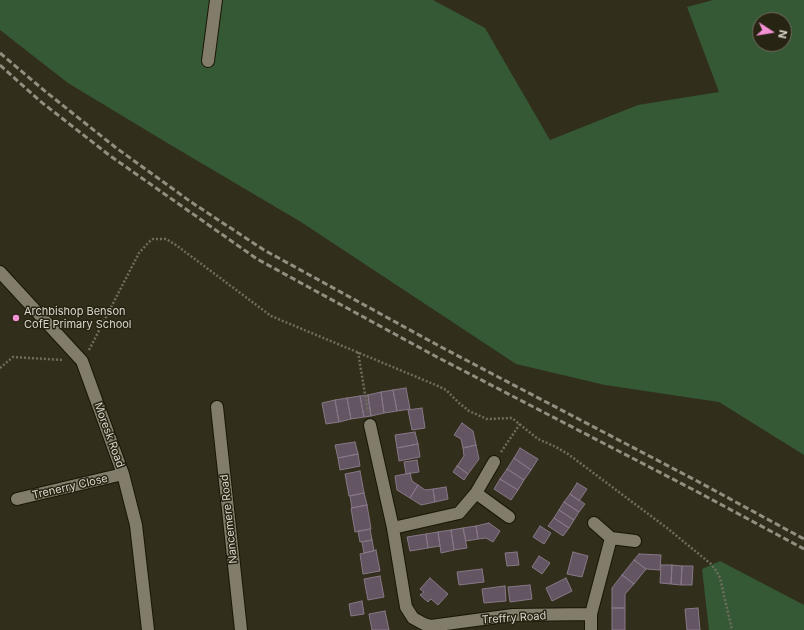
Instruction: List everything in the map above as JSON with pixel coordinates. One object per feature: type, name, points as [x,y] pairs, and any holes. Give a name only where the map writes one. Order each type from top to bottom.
[{"type":"street","points":[[208,61],[216,0]]},
{"type":"street","name":"Moresk Road","points":[[0,272],[82,361],[123,474],[136,525],[148,630]]},
{"type":"street","name":"Nancemere Road","points":[[217,407],[241,630]]},
{"type":"street","name":"Treffry Road","points":[[370,425],[393,528],[406,608],[413,618],[431,626],[513,615],[591,614]]},
{"type":"street","points":[[393,528],[459,513],[476,493],[494,462]]},
{"type":"street","name":"Trenerry Close","points":[[17,499],[123,474]]},
{"type":"street","points":[[476,493],[509,517]]},
{"type":"street","points":[[594,523],[612,538],[635,541]]},
{"type":"street","points":[[591,630],[591,614],[612,538]]},
{"type":"path","points":[[0,368],[13,357],[82,361],[138,253],[153,239],[166,239],[271,316],[438,386],[446,390],[469,411],[479,416],[491,420],[512,418],[538,439],[556,447],[574,458],[667,528],[710,564],[720,578],[732,630]]},
{"type":"path","points":[[358,352],[370,425]]},
{"type":"path","points":[[494,462],[520,424]]},
{"type":"green space","points":[[0,0],[433,0],[485,28],[550,140],[638,105],[719,92],[687,7],[713,0],[804,0],[804,455],[719,402],[605,385],[516,364],[301,222],[68,83],[0,30]]},
{"type":"green space","points":[[720,561],[804,605],[804,630],[709,630],[702,569]]},
{"type":"building","points":[[406,388],[410,409],[397,411],[393,390]]},
{"type":"building","points":[[393,390],[397,411],[384,413],[381,392]]},
{"type":"building","points":[[381,392],[384,413],[371,416],[368,395]]},
{"type":"building","points":[[368,395],[371,416],[364,417],[360,396]]},
{"type":"building","points":[[360,396],[364,417],[351,419],[347,398]]},
{"type":"building","points":[[347,398],[351,419],[339,422],[335,400]]},
{"type":"building","points":[[335,400],[339,422],[326,424],[322,403]]},
{"type":"building","points":[[422,408],[425,428],[412,430],[408,410]]},
{"type":"building","points":[[462,423],[473,431],[476,445],[463,448],[461,439],[454,435]]},
{"type":"building","points":[[415,432],[418,444],[397,448],[395,435]]},
{"type":"building","points":[[355,442],[358,454],[338,458],[335,445]]},
{"type":"building","points":[[418,444],[420,457],[399,461],[397,448]]},
{"type":"building","points":[[476,445],[479,459],[468,474],[457,466],[464,456],[463,448]]},
{"type":"building","points":[[520,448],[538,459],[531,470],[514,458]]},
{"type":"building","points":[[358,454],[360,466],[340,470],[338,458]]},
{"type":"building","points":[[514,458],[531,470],[524,480],[507,469]]},
{"type":"building","points":[[417,460],[419,472],[406,474],[404,462]]},
{"type":"building","points":[[457,466],[468,474],[464,480],[453,472]]},
{"type":"building","points":[[507,469],[524,480],[518,490],[500,479]]},
{"type":"building","points":[[360,471],[364,493],[349,496],[345,474]]},
{"type":"building","points":[[410,473],[412,481],[418,485],[410,498],[397,490],[395,476]]},
{"type":"building","points":[[500,479],[518,490],[511,500],[494,489]]},
{"type":"building","points":[[577,483],[587,489],[579,501],[570,494]]},
{"type":"building","points":[[418,485],[425,490],[433,489],[435,502],[421,505],[410,498]]},
{"type":"building","points":[[446,487],[448,499],[435,502],[433,489]]},
{"type":"building","points":[[364,493],[367,505],[352,508],[350,496]]},
{"type":"building","points":[[570,494],[585,504],[579,512],[564,502]]},
{"type":"building","points":[[564,502],[579,512],[574,520],[559,510]]},
{"type":"building","points":[[367,505],[371,529],[355,532],[351,508]]},
{"type":"building","points":[[559,510],[574,520],[569,528],[554,518]]},
{"type":"building","points":[[554,518],[569,528],[563,536],[548,526]]},
{"type":"building","points":[[489,523],[500,531],[493,542],[486,538],[478,539],[476,526]]},
{"type":"building","points":[[476,526],[478,539],[466,541],[463,528]]},
{"type":"building","points":[[540,526],[551,533],[544,544],[533,537]]},
{"type":"building","points":[[463,528],[467,548],[454,550],[451,530]]},
{"type":"building","points":[[370,529],[372,540],[360,542],[358,531]]},
{"type":"building","points":[[451,530],[454,550],[441,553],[438,532]]},
{"type":"building","points":[[438,532],[440,546],[428,548],[426,534]]},
{"type":"building","points":[[426,534],[428,548],[410,551],[407,537]]},
{"type":"building","points":[[372,540],[374,551],[364,553],[362,542]]},
{"type":"building","points":[[376,550],[380,571],[363,574],[360,554]]},
{"type":"building","points":[[517,552],[519,565],[507,566],[505,553]]},
{"type":"building","points":[[573,552],[588,556],[582,577],[567,574]]},
{"type":"building","points":[[639,554],[661,555],[660,570],[646,569],[634,560]]},
{"type":"building","points":[[539,556],[550,563],[542,574],[532,567]]},
{"type":"building","points":[[634,560],[646,569],[634,584],[622,575]]},
{"type":"building","points":[[661,565],[672,565],[671,584],[660,583]]},
{"type":"building","points":[[672,565],[682,566],[681,585],[671,584]]},
{"type":"building","points":[[682,566],[693,566],[692,585],[681,585]]},
{"type":"building","points":[[482,569],[484,582],[459,585],[457,572]]},
{"type":"building","points":[[622,575],[634,584],[625,594],[625,608],[612,608],[612,588]]},
{"type":"building","points":[[380,576],[384,597],[368,600],[364,579]]},
{"type":"building","points":[[430,578],[448,594],[438,605],[431,599],[428,602],[420,595],[424,592],[420,589]]},
{"type":"building","points":[[566,578],[572,591],[552,601],[546,588]]},
{"type":"building","points":[[530,585],[532,599],[510,602],[508,587]]},
{"type":"building","points":[[505,586],[506,601],[484,603],[482,589]]},
{"type":"building","points":[[362,601],[364,614],[351,616],[349,604]]},
{"type":"building","points":[[612,608],[625,608],[625,630],[612,630]]},
{"type":"building","points":[[698,608],[700,630],[687,630],[685,609]]},
{"type":"building","points":[[385,611],[389,630],[372,630],[369,614]]},
{"type":"railway","points":[[0,53],[115,147],[191,202],[264,250],[441,347],[697,481],[804,539]]},
{"type":"railway","points":[[0,65],[40,101],[109,155],[257,259],[435,356],[692,489],[804,549]]},
{"type":"place","name":"Archbishop Benson CofE Primary School","points":[[16,318]]}]
